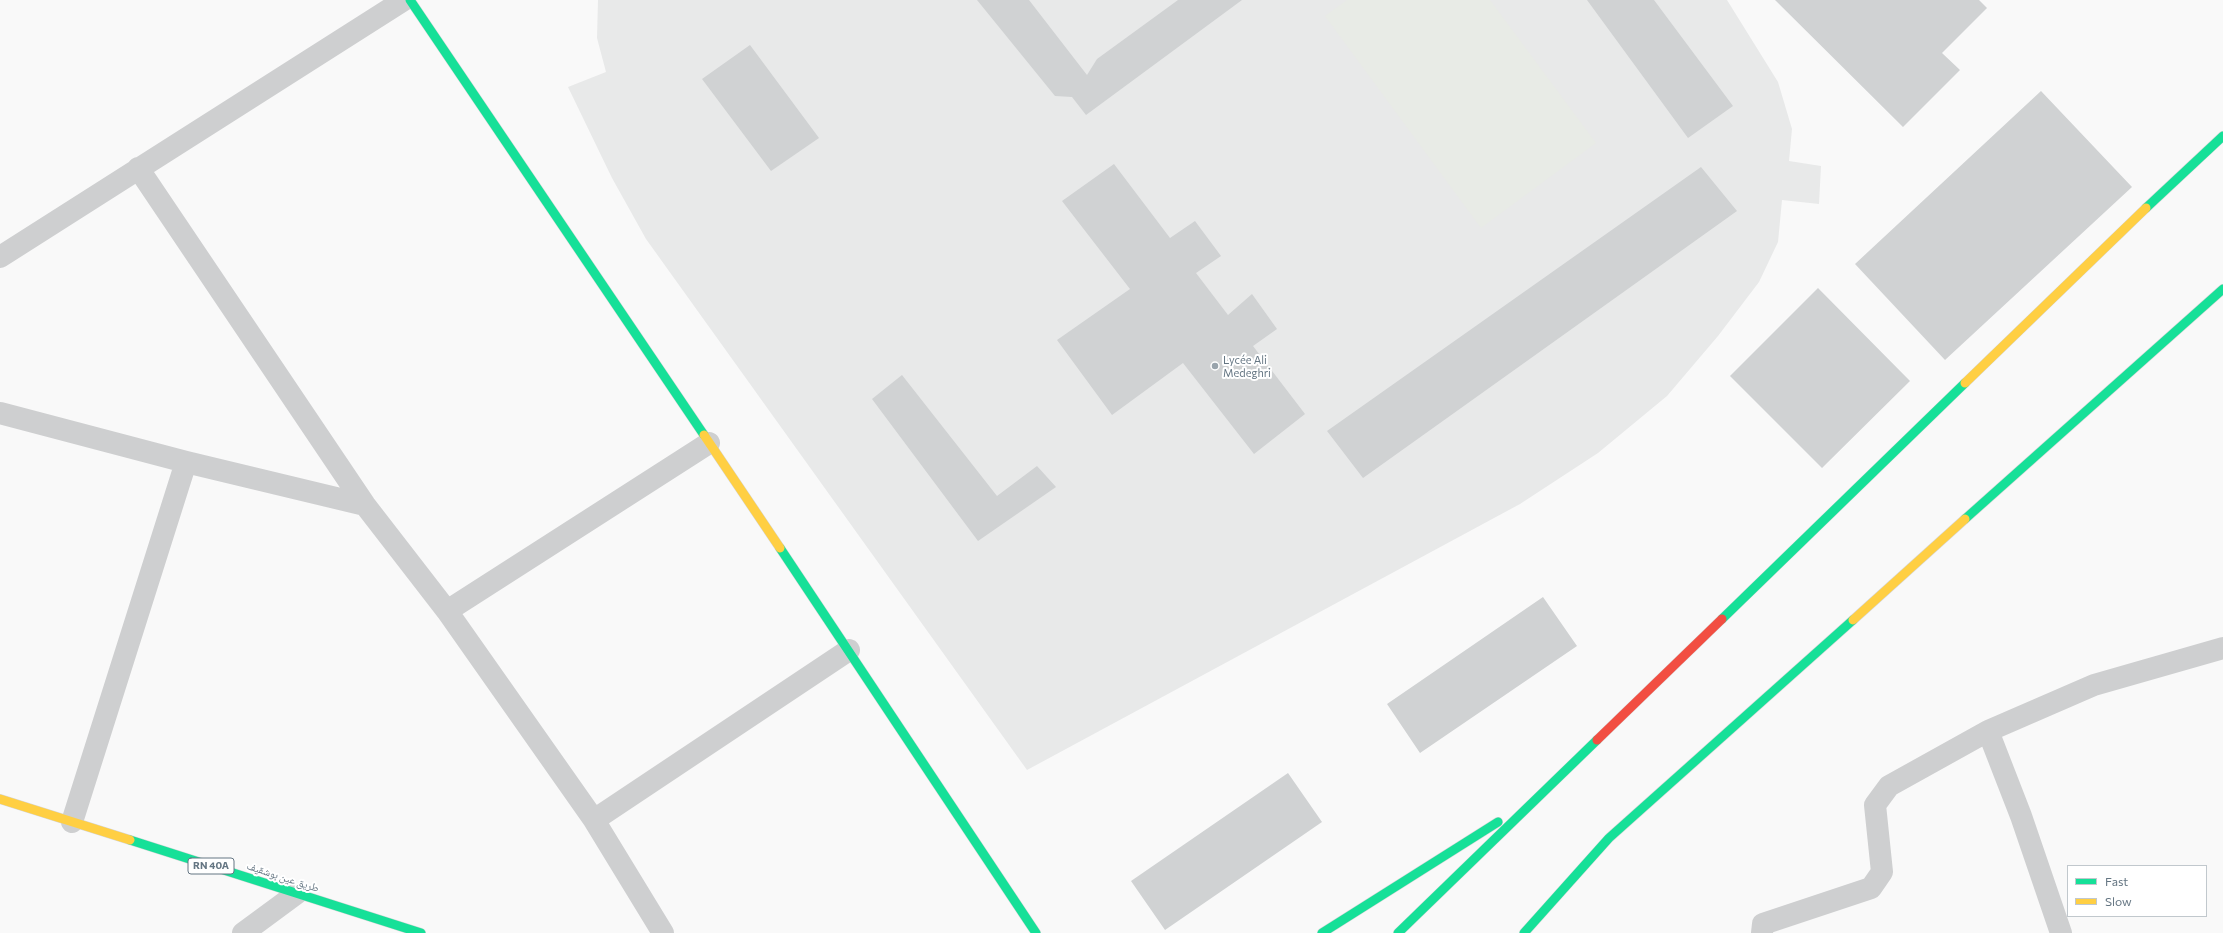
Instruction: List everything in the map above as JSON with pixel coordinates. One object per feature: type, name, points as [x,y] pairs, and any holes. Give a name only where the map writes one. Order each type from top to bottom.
[{"type":"street","points":[[0,257],[404,0]]},
{"type":"street","points":[[410,0],[849,650],[1036,933]]},
{"type":"street","points":[[1398,933],[2152,201],[2223,136]]},
{"type":"street","points":[[138,168],[365,505],[447,611],[594,820],[663,933]]},
{"type":"street","points":[[1524,933],[1609,838],[2223,289]]},
{"type":"street","points":[[0,413],[186,462],[365,505]]},
{"type":"street","points":[[447,611],[709,443]]},
{"type":"street","points":[[72,822],[186,462]]},
{"type":"street","points":[[1762,933],[1763,924],[1870,888],[1882,872],[1875,805],[1889,786],[1988,732],[2094,685],[2223,648]]},
{"type":"street","points":[[594,820],[849,650]]},
{"type":"street","points":[[1988,732],[2021,816],[2061,933]]},
{"type":"street","points":[[1322,933],[1538,797]]},
{"type":"street","name":"طريق عين بوشقيف","points":[[0,799],[421,933]]},
{"type":"street","points":[[243,933],[296,894]]},
{"type":"shaded area","name":"Lycée Ali Medeghri","points":[[598,0],[1727,0],[1778,82],[1792,129],[1789,161],[1821,166],[1819,204],[1782,200],[1778,242],[1759,282],[1718,336],[1667,396],[1598,453],[1520,504],[1027,770],[646,239],[612,178],[568,87],[606,72],[597,38]]},
{"type":"shaded area","points":[[1347,0],[1490,0],[1596,143],[1481,228],[1325,16]]},
{"type":"building","points":[[977,0],[1029,0],[1087,75],[1097,59],[1178,0],[1242,0],[1086,115],[1072,97],[1055,96]]},
{"type":"building","points":[[1587,0],[1654,0],[1733,106],[1688,138]]},
{"type":"building","points":[[1775,0],[1979,0],[1987,8],[1942,53],[1960,70],[1903,127]]},
{"type":"building","points":[[750,45],[819,138],[771,171],[702,79]]},
{"type":"building","points":[[2041,91],[2132,187],[1945,360],[1855,264]]},
{"type":"building","points":[[1114,164],[1170,238],[1195,221],[1221,256],[1196,273],[1228,315],[1252,294],[1277,329],[1253,346],[1305,414],[1254,454],[1183,363],[1112,415],[1057,340],[1130,289],[1062,201]]},
{"type":"building","points":[[1701,167],[1737,211],[1363,478],[1327,431]]},
{"type":"building","points":[[1818,288],[1910,381],[1822,468],[1730,376]]},
{"type":"building","points":[[902,375],[997,496],[1037,466],[1056,487],[978,541],[872,399]]},
{"type":"building","points":[[1543,597],[1577,646],[1420,753],[1387,704]]},
{"type":"building","points":[[1288,773],[1322,822],[1165,930],[1131,881]]},
{"type":"traffic: fast","points":[[410,0],[704,435]]},
{"type":"traffic: fast","points":[[2146,208],[2223,136]]},
{"type":"traffic: fast","points":[[1965,519],[2223,289]]},
{"type":"traffic: fast","points":[[1722,619],[1965,383]]},
{"type":"traffic: fast","points":[[780,548],[1036,933]]},
{"type":"traffic: fast","points":[[1524,933],[1609,838],[1853,620]]},
{"type":"traffic: fast","points":[[1398,933],[1597,740]]},
{"type":"traffic: fast","points":[[1322,933],[1498,822]]},
{"type":"traffic: fast","points":[[130,840],[421,933]]},
{"type":"traffic: slow","points":[[1965,383],[2146,208]]},
{"type":"traffic: slow","points":[[704,435],[780,548]]},
{"type":"traffic: slow","points":[[1853,620],[1965,519]]},
{"type":"traffic: slow","points":[[0,799],[130,840]]},
{"type":"traffic: jam","points":[[1597,740],[1722,619]]},
{"type":"place","name":"Lycée Ali Medeghri","points":[[1215,366]]}]
